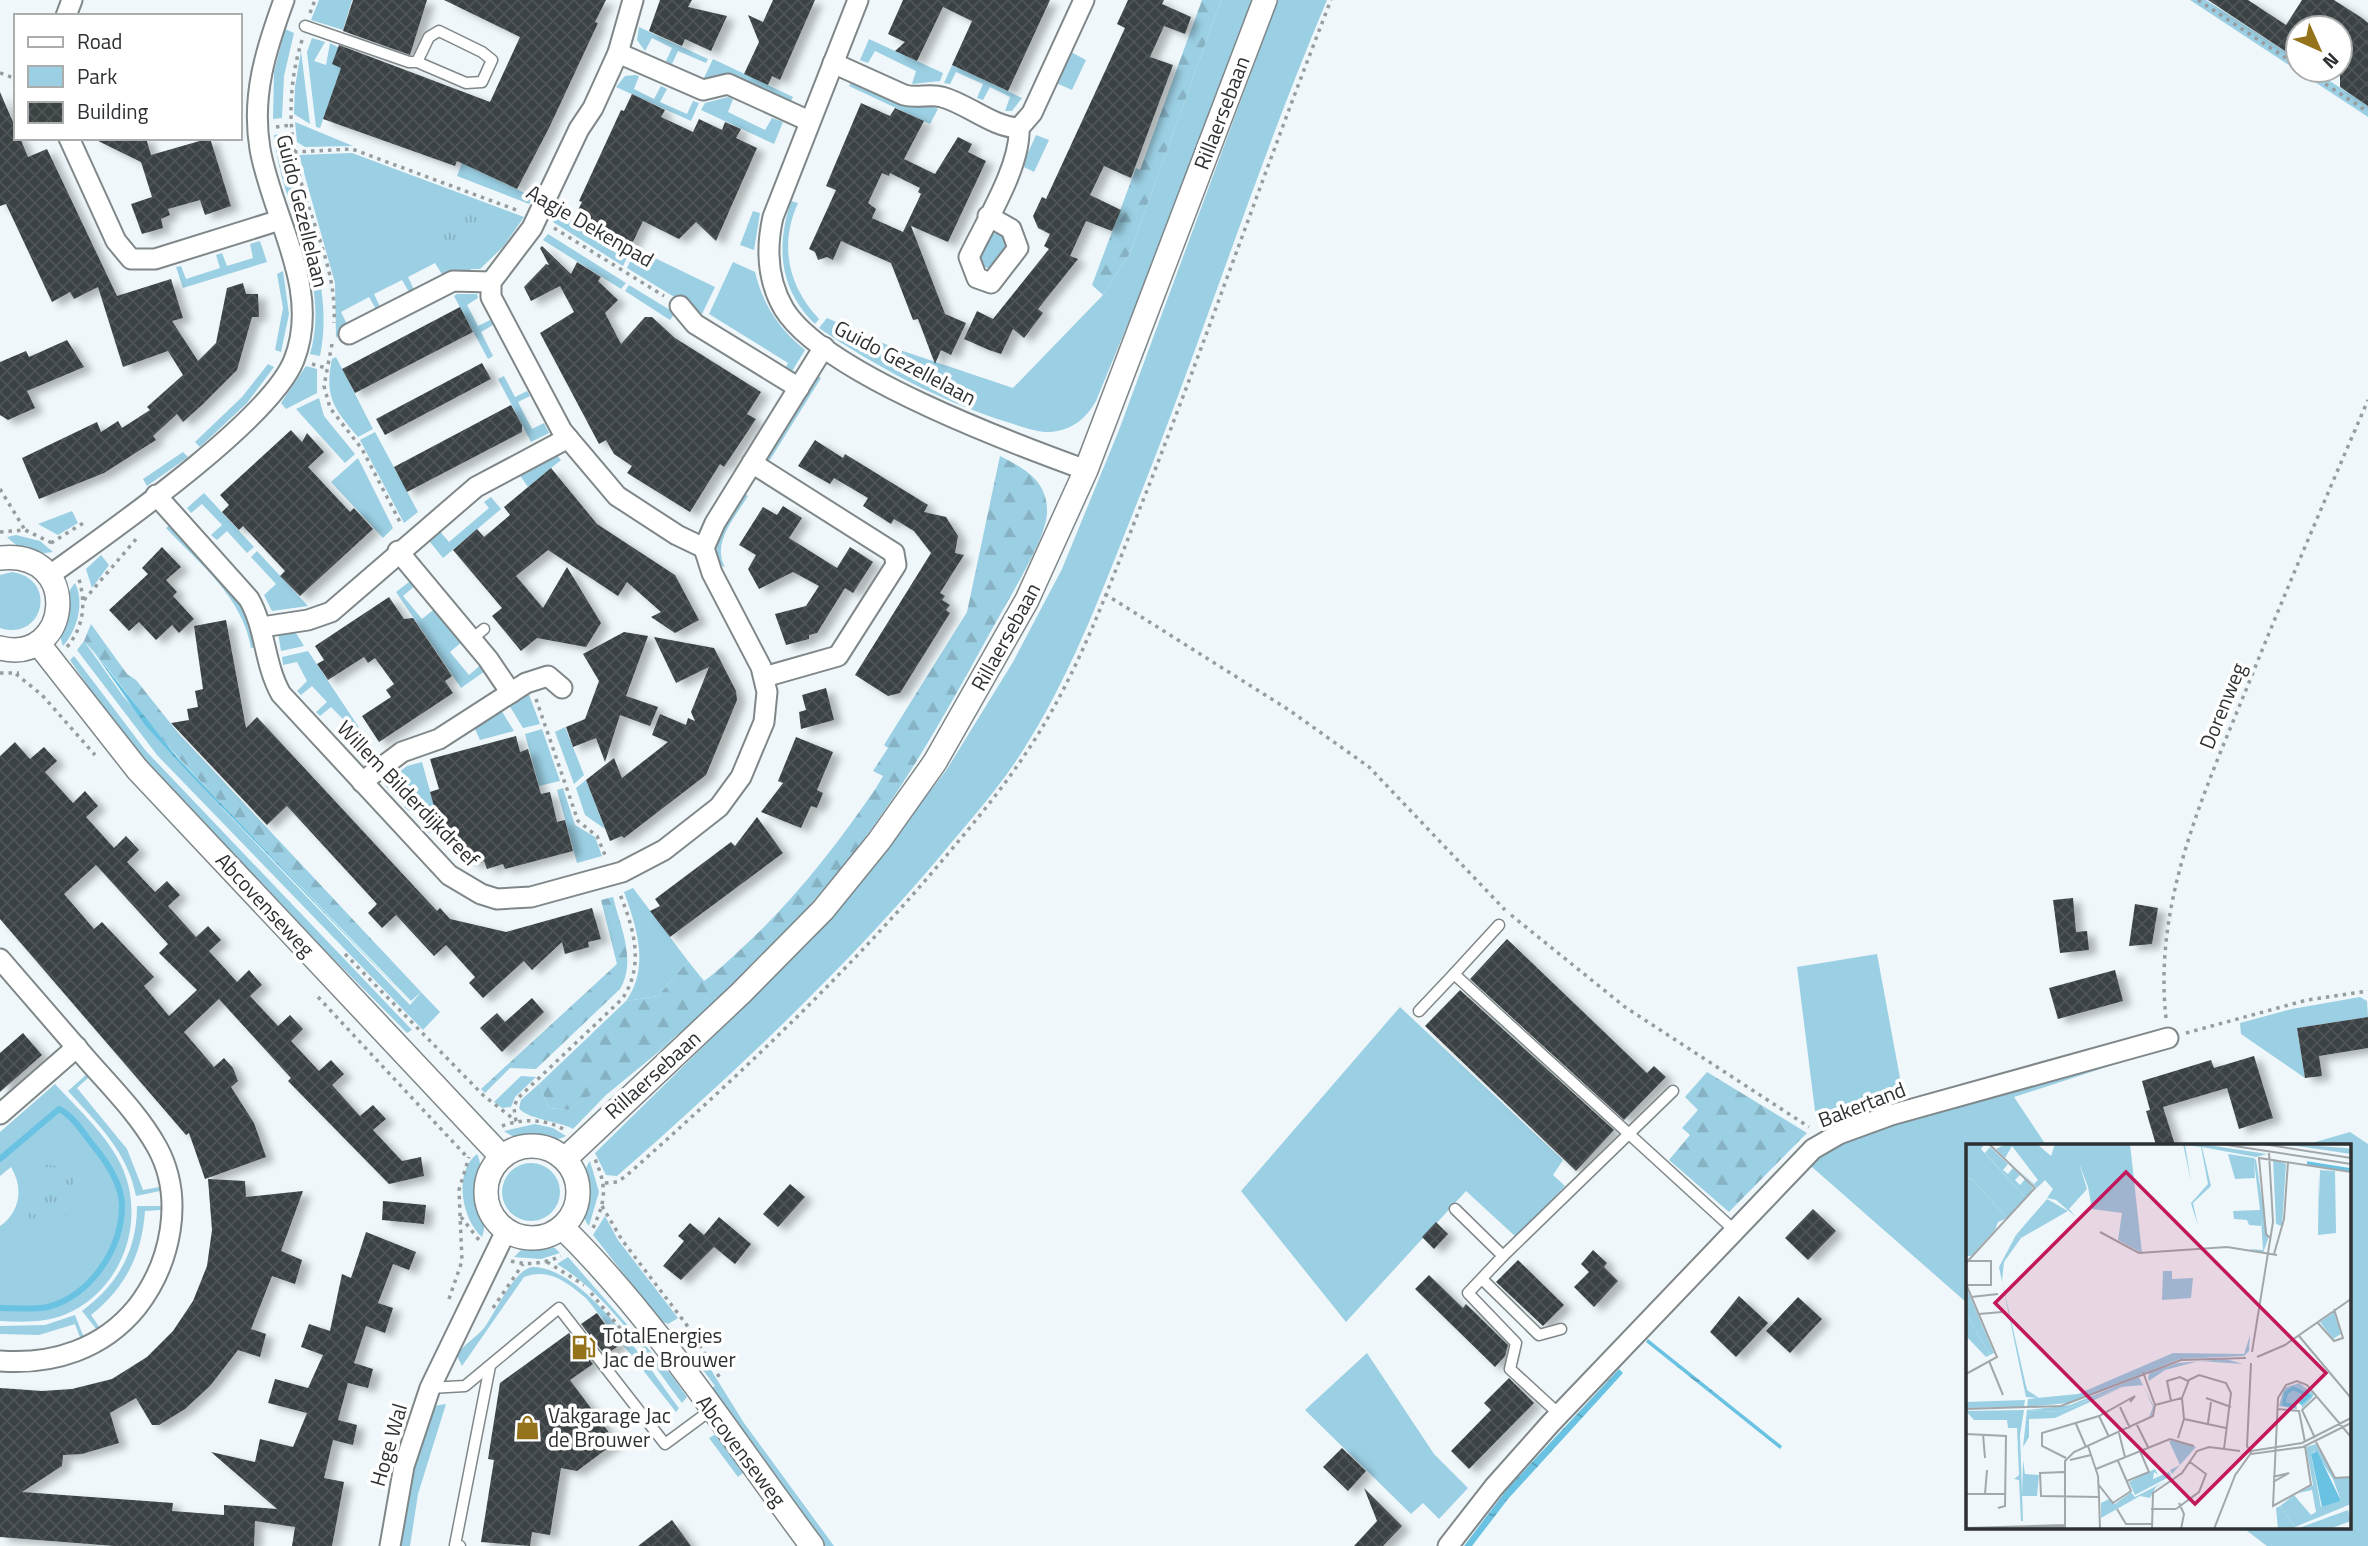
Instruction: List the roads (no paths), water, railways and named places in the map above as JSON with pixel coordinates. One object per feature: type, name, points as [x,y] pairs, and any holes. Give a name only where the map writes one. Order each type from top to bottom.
[{"type":"street","name":"Guido Gezellelaan","points":[[50,575],[156,495],[253,414],[281,383],[295,359],[303,319],[300,284],[260,148],[257,103],[265,54],[284,0]]},
{"type":"street","points":[[634,0],[618,52],[537,218],[491,282],[491,297],[568,439],[622,501],[704,548],[715,523],[824,347]]},
{"type":"street","name":"Guido Gezellelaan","points":[[858,0],[772,217],[768,239],[769,266],[773,285],[785,310],[801,329],[824,347],[948,415],[1086,470]]},
{"type":"street","points":[[988,216],[1020,147],[1019,128],[1032,113],[1084,0]]},
{"type":"street","name":"Rillaersebaan","points":[[565,1159],[788,947],[880,841],[935,762],[1046,563],[1086,470],[1265,0]]},
{"type":"street","points":[[618,52],[703,90],[722,84],[737,87],[809,121]]},
{"type":"street","points":[[832,62],[904,96],[944,97],[1002,124],[1019,128]]},
{"type":"street","points":[[70,140],[116,241],[131,259],[155,259],[280,220]]},
{"type":"street","points":[[340,339],[453,281],[491,282]]},
{"type":"street","points":[[680,306],[695,324],[799,388]]},
{"type":"street","points":[[262,627],[308,620],[331,612],[475,487],[568,439]]},
{"type":"street","points":[[752,464],[894,553],[897,558],[897,565],[838,656],[764,677]]},
{"type":"street","name":"Willem Bilderdijkdreef","points":[[156,495],[249,599],[262,627],[269,668],[281,694],[449,875],[481,894],[497,899],[531,897],[642,863],[664,850],[719,807],[732,793],[764,722],[767,692],[764,677],[712,573],[704,548]]},
{"type":"street","points":[[404,546],[478,634],[519,688]]},
{"type":"street","points":[[0,648],[24,649],[38,643],[49,633],[57,619],[59,604],[57,589],[50,575],[37,564],[2,552]]},
{"type":"street","name":"Abcovenseweg","points":[[38,643],[137,769],[502,1157]]},
{"type":"street","points":[[362,782],[402,752],[439,739],[519,688],[548,676],[562,688]]},
{"type":"street","points":[[0,959],[138,1118],[158,1150],[170,1188],[170,1235],[153,1286],[125,1322],[89,1347],[42,1361],[0,1361]]},
{"type":"street","name":"Bakertand","points":[[1448,1546],[1494,1486],[1559,1414],[1783,1177],[1824,1142],[1891,1115],[2168,1038]]},
{"type":"street","points":[[0,1114],[77,1047]]},
{"type":"street","points":[[534,1146],[551,1150],[565,1159],[574,1171],[579,1186],[578,1202],[573,1216],[563,1228],[550,1236],[535,1239],[506,1231],[494,1219],[487,1203],[486,1186],[492,1170],[502,1157],[517,1148],[534,1146]]},
{"type":"street","name":"Abcovenseweg","points":[[563,1228],[622,1293],[811,1546]]},
{"type":"street","name":"Hoge Wal","points":[[390,1546],[404,1466],[430,1388],[506,1231]]},
{"type":"lane","points":[[305,26],[409,62],[417,62],[467,83],[482,82],[492,60],[482,52],[439,31],[429,37],[417,62]]},
{"type":"lane","points":[[1419,1010],[1499,925]]},
{"type":"lane","points":[[1454,974],[1733,1229]]},
{"type":"lane","points":[[1559,1414],[1510,1369],[1517,1343],[1468,1293],[1577,1183],[1674,1091]]},
{"type":"lane","points":[[1455,1209],[1503,1256]]},
{"type":"lane","points":[[1482,1279],[1539,1335],[1561,1329]]},
{"type":"lane","points":[[430,1388],[465,1387],[559,1308],[665,1444],[711,1410]]},
{"type":"lane","points":[[456,1546],[490,1366]]},
{"type":"water","points":[[94,652],[176,756],[413,1005],[145,725]]},
{"type":"water","points":[[1648,1339],[1782,1446],[1780,1449],[1646,1342]]},
{"type":"water","points":[[1619,1369],[1623,1373],[1508,1499],[1472,1546],[1464,1546],[1508,1488]]},
{"type":"waterway","points":[[0,1159],[59,1109],[77,1124],[107,1165],[116,1180],[122,1205],[121,1222],[110,1253],[101,1268],[78,1292],[48,1307],[0,1308]]},
{"type":"place","name":"TotalEnergies Jac de Brouwer","points":[[583,1348]]},
{"type":"place","name":"Vakgarage Jac de Brouwer","points":[[528,1428]]}]
